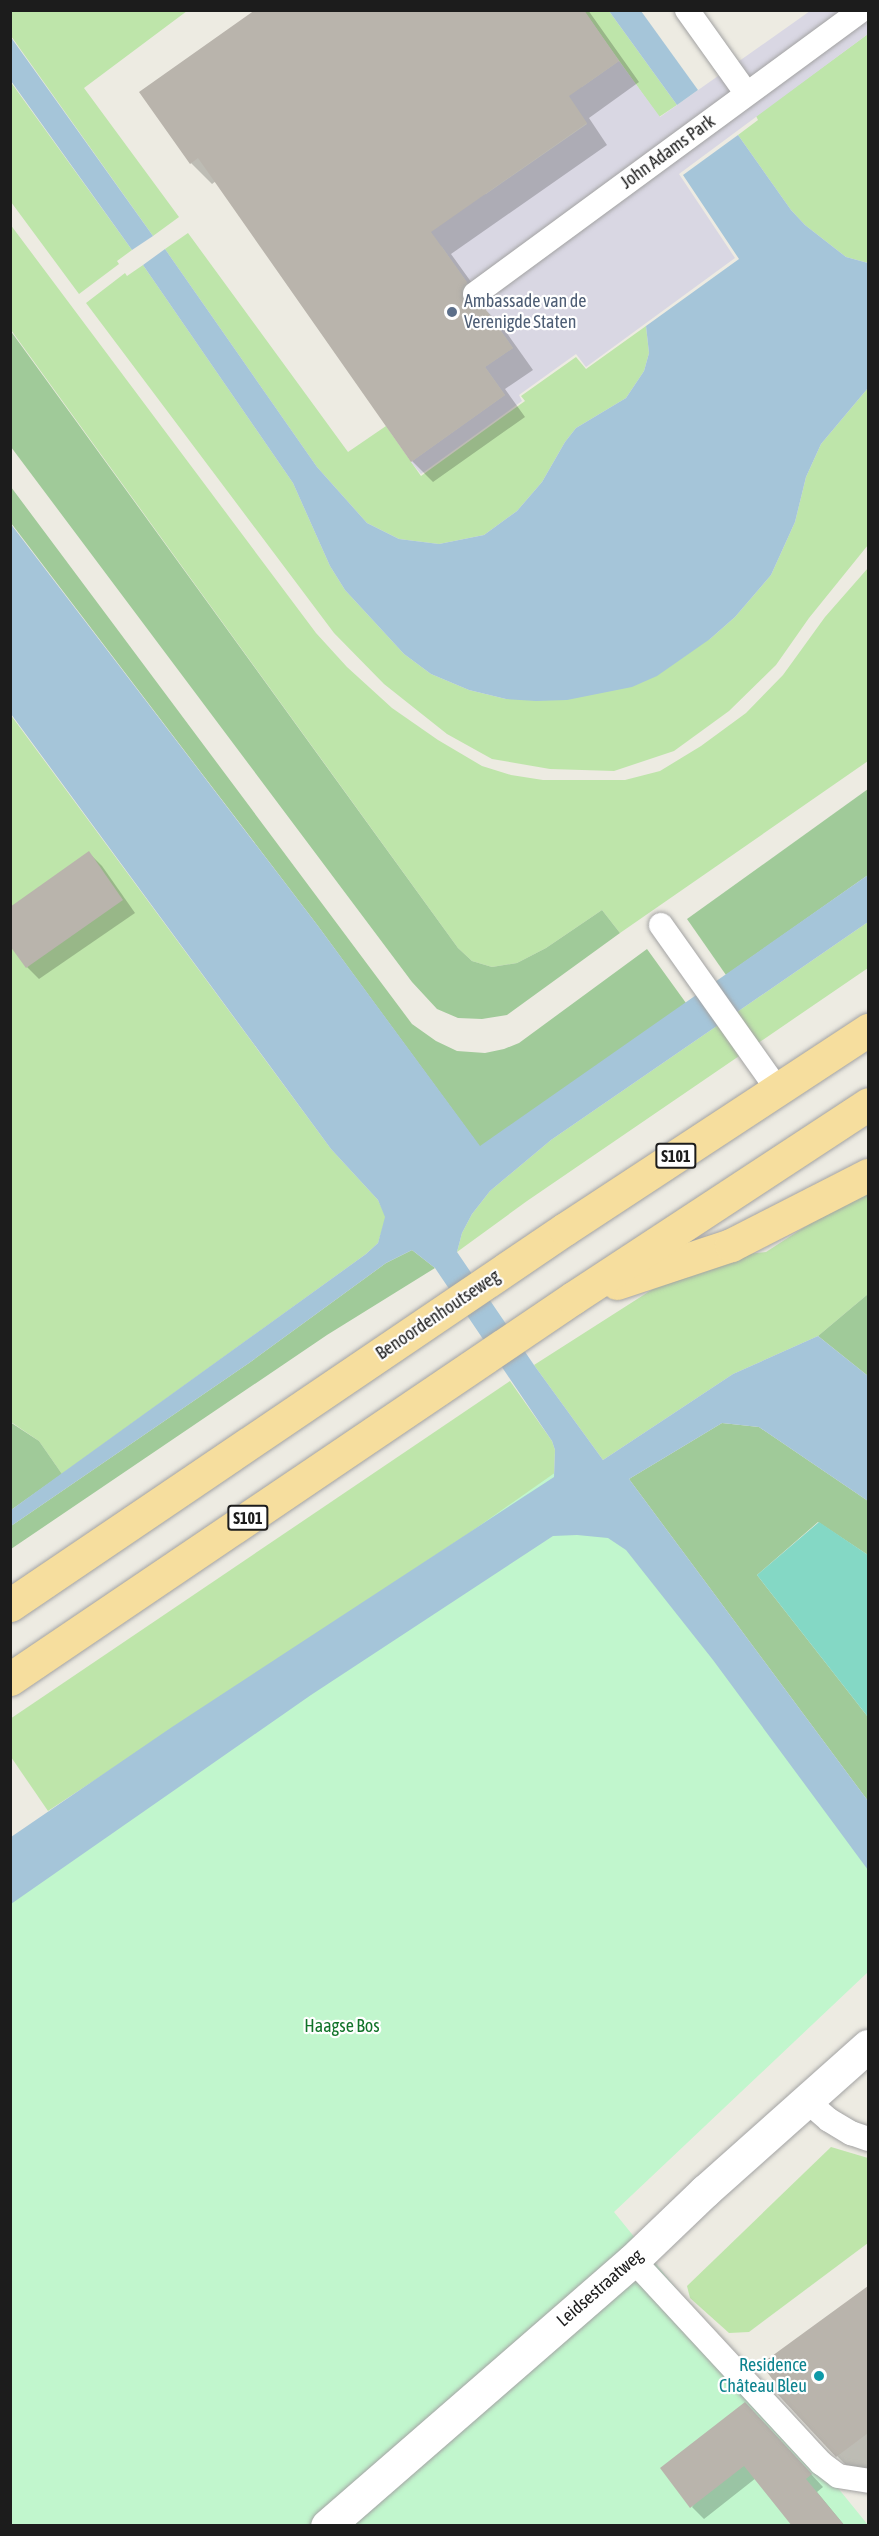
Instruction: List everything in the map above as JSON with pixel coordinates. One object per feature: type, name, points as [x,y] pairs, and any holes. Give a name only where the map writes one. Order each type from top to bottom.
[{"type":"main road","name":"Benoordenhoutseweg","points":[[10,1605],[454,1304],[868,1030]]},
{"type":"main road","name":"S101","points":[[10,1678],[573,1298],[868,1104]]},
{"type":"main road","points":[[573,1298],[731,1245],[868,1175]]},
{"type":"street","name":"Leidsestraatweg","points":[[327,2526],[633,2260],[705,2191],[868,2046]]},
{"type":"lane","points":[[687,10],[747,94]]},
{"type":"lane","name":"John Adams Park","points":[[475,294],[862,10]]},
{"type":"lane","points":[[661,925],[778,1090]]},
{"type":"lane","points":[[807,2101],[829,2120],[850,2133],[868,2139]]},
{"type":"lane","points":[[633,2260],[821,2463],[838,2476],[868,2481]]},
{"type":"green space","points":[[10,11],[187,11],[84,88],[179,217],[153,236],[11,36]]},
{"type":"green space","points":[[584,11],[609,11],[677,105],[659,117]]},
{"type":"green space","points":[[868,34],[868,263],[846,257],[805,225],[791,210],[738,135],[758,120],[756,116]]},
{"type":"green space","points":[[10,81],[132,250],[117,261],[119,264],[79,294],[11,202]]},
{"type":"green space","points":[[10,224],[316,633],[347,667],[392,708],[438,740],[482,766],[511,775],[543,780],[625,780],[660,771],[701,746],[746,713],[783,675],[825,617],[868,568],[868,761],[620,933],[602,910],[546,948],[517,963],[492,967],[472,961],[458,948],[11,330]]},
{"type":"green space","points":[[188,233],[348,452],[386,426],[421,476],[525,401],[521,396],[576,357],[586,369],[646,326],[649,353],[644,371],[626,398],[576,428],[565,442],[542,482],[517,511],[484,535],[439,544],[399,539],[367,523],[317,467],[165,249]]},
{"type":"green space","points":[[143,265],[293,483],[330,566],[345,590],[404,654],[431,674],[469,690],[506,699],[710,639],[735,617],[771,575],[795,522],[806,477],[821,444],[868,388],[868,545],[809,618],[776,665],[729,711],[674,751],[614,771],[550,769],[492,759],[447,734],[384,684],[334,633],[86,303],[125,273],[127,276]]},
{"type":"green space","points":[[10,330],[458,948],[472,961],[492,967],[517,963],[546,948],[602,910],[620,933],[507,1015],[482,1019],[458,1018],[437,1009],[412,982],[11,447]]},
{"type":"green space","points":[[11,487],[412,1024],[436,1041],[457,1051],[485,1053],[504,1049],[519,1043],[647,949],[686,1003],[480,1147],[318,926],[11,523]]},
{"type":"green space","points":[[10,714],[331,1149],[378,1200],[386,1217],[378,1243],[366,1254],[62,1474],[39,1441],[11,1422]]},
{"type":"green space","points":[[868,789],[868,875],[726,975],[687,919]]},
{"type":"green space","points":[[868,922],[868,968],[527,1201],[457,1252],[462,1233],[472,1214],[490,1191],[551,1140]]},
{"type":"green space","points":[[868,1186],[868,1294],[818,1336],[733,1374],[603,1460],[534,1365],[678,1273],[727,1256],[766,1252]]},
{"type":"green space","points":[[412,1250],[435,1268],[327,1335],[11,1549],[11,1526],[249,1363],[386,1263]]},
{"type":"green space","points":[[868,1294],[868,1376],[818,1336]]},
{"type":"green space","points":[[510,1381],[552,1441],[555,1450],[554,1477],[48,1811],[11,1757],[10,1719]]},
{"type":"green space","points":[[10,1422],[39,1441],[62,1474],[11,1510]]},
{"type":"green space","points":[[722,1423],[759,1427],[868,1501],[868,1555],[818,1522],[757,1575],[868,1717],[868,1801],[629,1479]]},
{"type":"green space","name":"Haagse Bos","points":[[583,1453],[868,1847],[868,1972],[614,2212],[868,2525],[11,2525],[10,1856]]},
{"type":"green space","points":[[831,2147],[868,2158],[868,2243],[749,2332],[729,2333],[690,2298],[687,2286]]},
{"type":"shaded area","points":[[609,11],[641,11],[698,90],[677,105]]},
{"type":"shaded area","points":[[810,11],[868,11],[868,34],[679,174],[735,258],[586,367],[576,354],[519,395],[522,401],[421,474],[411,462],[505,395],[485,367],[513,348],[442,247],[388,214],[486,194],[587,124],[559,83],[573,74],[582,87],[619,61],[660,117]]},
{"type":"shaded area","points":[[10,36],[153,236],[132,250],[11,81]]},
{"type":"shaded area","points":[[738,135],[791,210],[805,225],[846,257],[868,263],[868,388],[821,444],[806,477],[795,522],[771,575],[735,617],[710,639],[657,676],[632,687],[567,700],[536,701],[506,699],[469,690],[431,674],[404,654],[345,590],[330,566],[293,483],[143,265],[165,249],[317,467],[367,523],[399,539],[439,544],[484,535],[517,511],[542,482],[565,442],[576,428],[626,398],[644,371],[649,353],[646,326],[739,259],[683,175]]},
{"type":"shaded area","points":[[10,523],[318,926],[480,1146],[868,875],[868,922],[551,1140],[490,1191],[472,1214],[462,1233],[457,1252],[534,1365],[603,1460],[733,1374],[818,1336],[868,1376],[868,1501],[759,1427],[722,1423],[629,1479],[868,1801],[868,1870],[713,1660],[626,1550],[608,1538],[577,1535],[553,1536],[311,1695],[11,1904],[11,1837],[172,1727],[554,1477],[555,1450],[552,1441],[435,1268],[412,1250],[386,1263],[249,1363],[11,1526],[11,1510],[366,1254],[378,1243],[385,1217],[378,1200],[331,1149],[11,714]]},
{"type":"shaded area","points":[[819,1522],[868,1555],[868,1717],[757,1575]]},
{"type":"building","points":[[255,10],[584,10],[619,61],[569,96],[587,123],[431,232],[467,282],[462,289],[463,302],[470,307],[483,306],[513,348],[485,367],[505,395],[411,462],[198,158],[190,164],[139,92]]},
{"type":"building","points":[[89,851],[123,900],[26,968],[10,946],[10,907]]},
{"type":"building","name":"Residence Château Bleu","points":[[868,2286],[868,2433],[836,2457],[768,2384],[773,2380],[761,2364]]},
{"type":"building","points":[[745,2402],[812,2474],[806,2479],[845,2526],[792,2526],[744,2466],[690,2508],[660,2468]]},
{"type":"place","name":"Ambassade van de Verenigde Staten","points":[[452,312]]},
{"type":"place","name":"Residence Château Bleu","points":[[819,2376]]}]
